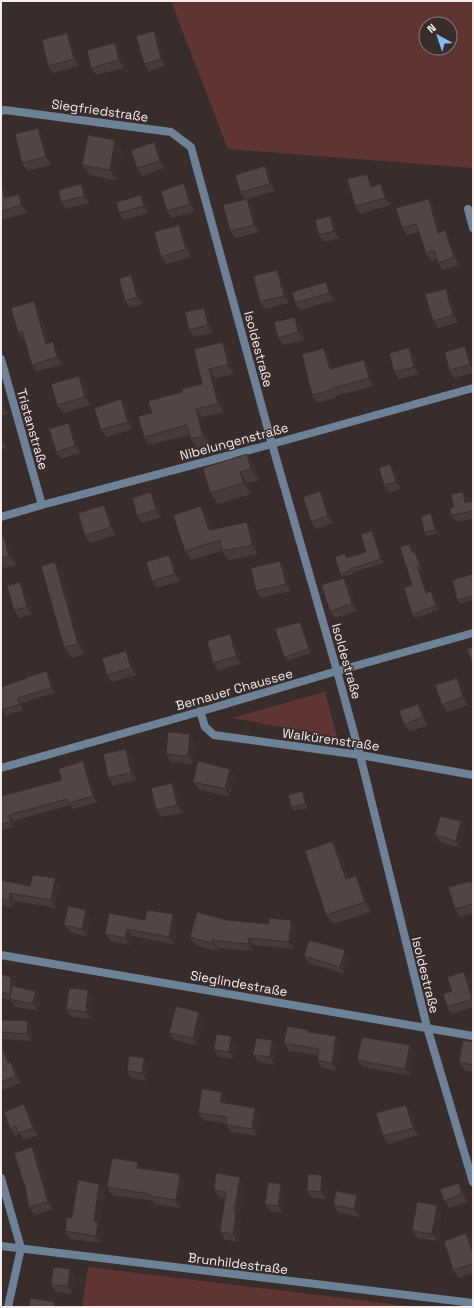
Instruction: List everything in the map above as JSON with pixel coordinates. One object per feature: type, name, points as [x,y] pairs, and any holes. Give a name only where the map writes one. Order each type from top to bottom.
[{"type":"street","name":"Siegfriedstraße","points":[[1,111],[5,110],[170,132],[191,147]]},
{"type":"street","name":"Isoldestraße","points":[[191,147],[272,444],[360,754],[427,1028],[473,1182]]},
{"type":"street","points":[[468,209],[473,228]]},
{"type":"street","name":"Tristanstraße","points":[[1,359],[42,505]]},
{"type":"street","name":"Nibelungenstraße","points":[[1,517],[473,388]]},
{"type":"street","name":"Bernauer Chaussee","points":[[1,768],[473,633]]},
{"type":"street","name":"Walkürenstraße","points":[[200,711],[205,727],[214,735],[360,754],[473,775]]},
{"type":"street","name":"Sieglindestraße","points":[[1,955],[473,1036]]},
{"type":"street","points":[[1,1178],[21,1248],[8,1307]]},
{"type":"street","name":"Brunhildestraße","points":[[1,1246],[473,1303]]},
{"type":"shaded area","points":[[171,1],[473,1],[473,168],[228,149]]},
{"type":"shaded area","points":[[324,692],[337,737],[232,718]]},
{"type":"shaded area","points":[[88,1267],[417,1307],[82,1307]]},
{"type":"building","points":[[154,31],[161,59],[144,64],[136,36]]},
{"type":"building","points":[[67,33],[74,59],[48,66],[42,40]]},
{"type":"building","points":[[115,43],[119,60],[91,68],[87,50]]},
{"type":"building","points":[[38,128],[46,157],[22,163],[15,134]]},
{"type":"building","points":[[88,135],[115,140],[110,170],[82,165]]},
{"type":"building","points":[[154,142],[160,161],[137,168],[131,150]]},
{"type":"building","points":[[265,166],[270,184],[240,192],[235,175]]},
{"type":"building","points":[[367,174],[371,187],[381,184],[385,198],[355,206],[347,179]]},
{"type":"building","points":[[184,183],[190,204],[167,211],[161,191]]},
{"type":"building","points":[[1,184],[5,198],[19,194],[21,205],[1,211]]},
{"type":"building","points":[[81,184],[84,196],[61,202],[58,190]]},
{"type":"building","points":[[141,195],[144,206],[119,213],[116,202]]},
{"type":"building","points":[[247,199],[254,225],[230,231],[223,205]]},
{"type":"building","points":[[429,199],[438,233],[445,230],[454,257],[438,263],[434,250],[426,253],[416,224],[402,228],[396,208]]},
{"type":"building","points":[[330,216],[334,231],[319,235],[315,220]]},
{"type":"building","points":[[179,225],[186,249],[161,257],[154,232]]},
{"type":"building","points":[[277,270],[284,296],[260,302],[253,276]]},
{"type":"building","points":[[131,275],[137,297],[125,301],[119,279]]},
{"type":"building","points":[[326,282],[329,293],[295,303],[292,292]]},
{"type":"building","points":[[446,289],[453,315],[433,321],[425,294]]},
{"type":"building","points":[[34,301],[46,344],[53,341],[57,357],[32,365],[22,331],[18,332],[11,308]]},
{"type":"building","points":[[204,308],[208,325],[189,330],[185,312]]},
{"type":"building","points":[[295,317],[298,332],[278,338],[274,322]]},
{"type":"building","points":[[223,342],[228,365],[209,369],[218,404],[196,409],[203,436],[191,439],[187,425],[144,437],[138,416],[152,413],[148,401],[182,392],[181,389],[202,384],[194,349]]},
{"type":"building","points":[[465,346],[470,365],[449,370],[445,352]]},
{"type":"building","points":[[324,348],[330,369],[364,360],[369,378],[312,395],[302,354]]},
{"type":"building","points":[[409,348],[414,367],[394,372],[389,353]]},
{"type":"building","points":[[79,376],[85,397],[57,405],[51,384]]},
{"type":"building","points":[[121,399],[128,422],[101,430],[94,408]]},
{"type":"building","points":[[69,423],[75,446],[56,452],[49,429]]},
{"type":"building","points":[[247,454],[251,469],[240,472],[243,483],[210,493],[203,468]]},
{"type":"building","points":[[390,464],[396,482],[384,485],[379,468]]},
{"type":"building","points":[[320,491],[328,516],[311,522],[303,497]]},
{"type":"building","points":[[151,492],[156,510],[137,516],[132,498]]},
{"type":"building","points":[[463,492],[465,503],[473,501],[473,511],[451,515],[450,508],[454,507],[451,494]]},
{"type":"building","points":[[104,505],[111,527],[85,536],[78,513]]},
{"type":"building","points":[[201,506],[209,530],[247,522],[252,545],[222,551],[220,540],[185,551],[173,515]]},
{"type":"building","points":[[431,513],[435,530],[424,532],[421,516]]},
{"type":"building","points":[[372,531],[381,559],[350,569],[351,570],[340,574],[335,557],[345,553],[346,558],[366,552],[361,534]]},
{"type":"building","points":[[4,537],[9,556],[1,558],[1,538]]},
{"type":"building","points":[[409,544],[412,552],[415,552],[420,566],[417,566],[426,593],[431,591],[436,606],[412,614],[404,588],[412,585],[400,547]]},
{"type":"building","points":[[169,555],[175,574],[152,581],[146,562]]},
{"type":"building","points":[[280,561],[286,584],[256,591],[251,568]]},
{"type":"building","points":[[55,562],[78,644],[64,647],[41,566]]},
{"type":"building","points":[[473,574],[473,596],[457,600],[452,580]]},
{"type":"building","points":[[344,578],[352,604],[330,611],[321,585]]},
{"type":"building","points":[[20,582],[27,607],[14,610],[7,586]]},
{"type":"building","points":[[300,622],[309,649],[284,657],[275,629]]},
{"type":"building","points":[[230,634],[236,656],[213,663],[207,641]]},
{"type":"building","points":[[473,647],[473,665],[467,649]]},
{"type":"building","points":[[126,651],[131,668],[107,675],[102,658]]},
{"type":"building","points":[[47,671],[51,688],[17,698],[20,704],[2,710],[1,687]]},
{"type":"building","points":[[457,678],[463,697],[442,705],[435,685]]},
{"type":"building","points":[[418,704],[423,717],[404,724],[399,711]]},
{"type":"building","points":[[168,732],[190,734],[188,756],[166,754]]},
{"type":"building","points":[[126,749],[131,773],[108,778],[103,754]]},
{"type":"building","points":[[83,761],[93,796],[69,803],[67,799],[9,815],[10,822],[1,824],[1,796],[62,780],[58,769]]},
{"type":"building","points":[[198,761],[230,769],[225,789],[193,782]]},
{"type":"building","points":[[172,783],[177,805],[156,810],[151,788]]},
{"type":"building","points":[[302,791],[306,804],[291,807],[288,795]]},
{"type":"building","points":[[440,816],[461,821],[456,841],[435,835]]},
{"type":"building","points":[[332,841],[346,879],[356,876],[365,902],[326,915],[305,851]]},
{"type":"building","points":[[33,875],[55,878],[51,900],[10,893],[9,901],[1,899],[1,880],[30,886]]},
{"type":"building","points":[[471,881],[473,887],[473,904],[455,909],[448,887]]},
{"type":"building","points":[[68,906],[86,910],[82,929],[64,925]]},
{"type":"building","points":[[147,910],[173,914],[169,937],[127,929],[125,938],[105,934],[109,913],[145,920]]},
{"type":"building","points":[[197,912],[227,920],[269,924],[269,918],[291,920],[289,942],[249,938],[248,944],[212,940],[212,943],[190,937]]},
{"type":"building","points":[[309,940],[345,950],[340,967],[304,956]]},
{"type":"building","points":[[464,972],[472,999],[447,1007],[443,994],[452,991],[447,977]]},
{"type":"building","points":[[1,974],[11,977],[10,994],[1,992]]},
{"type":"building","points":[[12,986],[35,991],[33,1004],[10,999]]},
{"type":"building","points":[[69,988],[88,990],[86,1012],[66,1009]]},
{"type":"building","points":[[176,1006],[199,1012],[193,1038],[169,1033]]},
{"type":"building","points":[[1,1021],[28,1021],[27,1034],[1,1032]]},
{"type":"building","points":[[287,1026],[309,1030],[308,1032],[336,1036],[332,1063],[317,1060],[319,1049],[284,1043]]},
{"type":"building","points":[[216,1034],[231,1036],[229,1052],[214,1050]]},
{"type":"building","points":[[362,1037],[410,1045],[405,1069],[357,1060]]},
{"type":"building","points":[[256,1038],[272,1040],[270,1057],[253,1055]]},
{"type":"building","points":[[463,1040],[473,1042],[473,1065],[459,1062]]},
{"type":"building","points":[[1,1044],[8,1063],[11,1062],[16,1076],[1,1082]]},
{"type":"building","points":[[129,1056],[144,1058],[142,1073],[127,1071]]},
{"type":"building","points":[[202,1089],[222,1092],[220,1102],[255,1108],[252,1129],[226,1125],[227,1117],[198,1113]]},
{"type":"building","points":[[24,1104],[33,1128],[19,1133],[16,1126],[10,1129],[4,1112]]},
{"type":"building","points":[[406,1105],[413,1128],[383,1136],[376,1113]]},
{"type":"building","points":[[32,1147],[48,1202],[29,1207],[25,1187],[14,1153]]},
{"type":"building","points":[[112,1158],[138,1162],[137,1168],[180,1174],[176,1200],[107,1187]]},
{"type":"building","points":[[216,1173],[240,1177],[234,1213],[236,1213],[233,1234],[220,1232],[226,1192],[214,1190]]},
{"type":"building","points":[[308,1174],[322,1175],[321,1192],[307,1191]]},
{"type":"building","points":[[78,1180],[99,1184],[94,1221],[98,1222],[96,1236],[65,1231],[67,1217],[72,1218]]},
{"type":"building","points":[[268,1182],[281,1184],[278,1206],[265,1204]]},
{"type":"building","points":[[459,1183],[462,1194],[444,1201],[440,1189]]},
{"type":"building","points":[[336,1191],[357,1195],[354,1209],[333,1205]]},
{"type":"building","points":[[417,1202],[437,1205],[432,1234],[412,1231]]},
{"type":"building","points":[[466,1233],[473,1253],[473,1264],[453,1270],[444,1241]]},
{"type":"building","points":[[53,1267],[70,1269],[68,1286],[51,1285]]},
{"type":"building","points":[[30,1298],[55,1302],[54,1307],[29,1307]]}]
